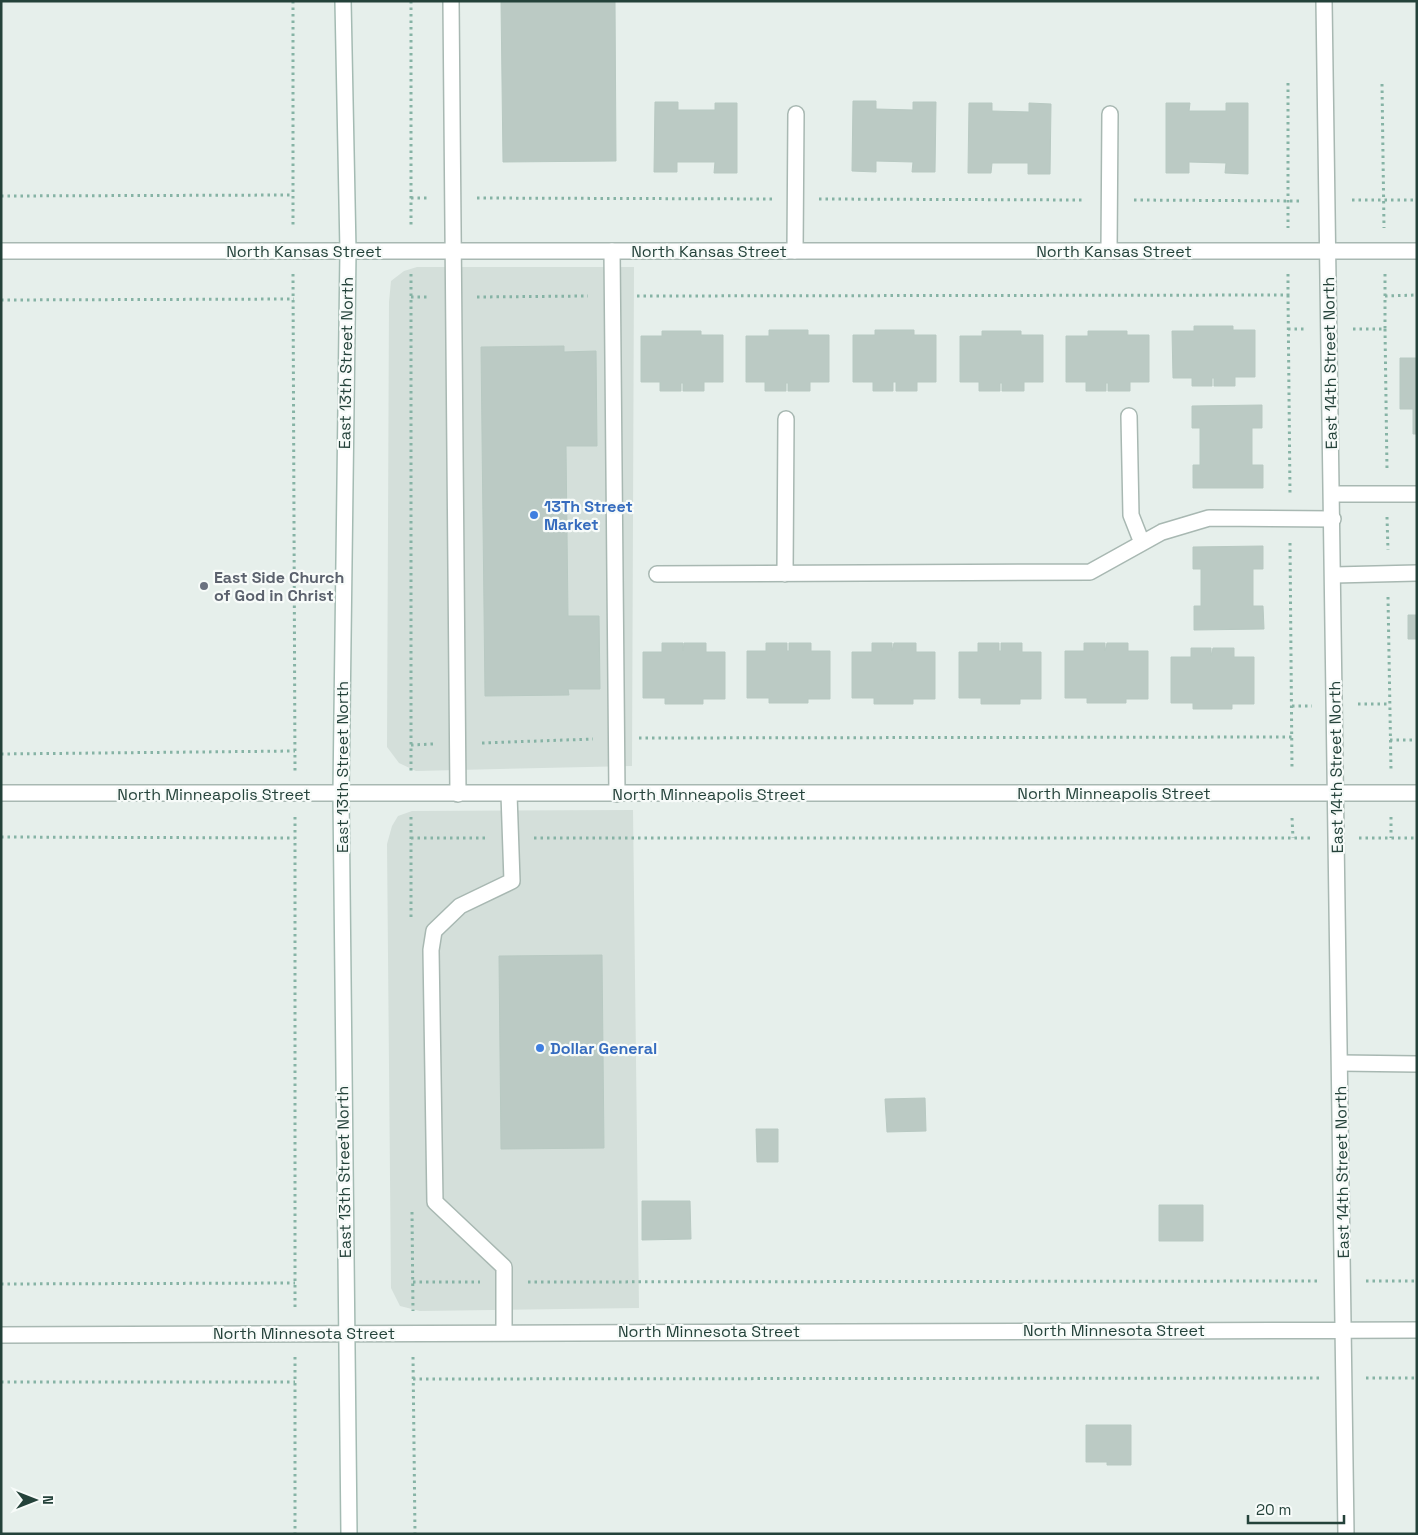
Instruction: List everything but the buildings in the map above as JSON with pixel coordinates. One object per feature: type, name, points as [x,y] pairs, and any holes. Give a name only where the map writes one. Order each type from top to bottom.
[{"type":"street","name":"East 13th Street North","points":[[343,1],[348,251],[341,794],[349,1534]]},
{"type":"street","points":[[451,1],[458,794]]},
{"type":"street","name":"East 14th Street North","points":[[1324,1],[1334,575],[1346,1534]]},
{"type":"street","points":[[795,251],[796,114]]},
{"type":"street","points":[[1109,251],[1110,114]]},
{"type":"street","name":"North Kansas Street","points":[[1,251],[1417,251]]},
{"type":"street","points":[[612,251],[617,794]]},
{"type":"street","points":[[1129,416],[1131,515],[1142,544]]},
{"type":"street","points":[[785,574],[786,419]]},
{"type":"street","points":[[1332,494],[1417,494]]},
{"type":"street","points":[[657,574],[1090,572],[1162,532],[1209,518],[1333,519]]},
{"type":"street","points":[[1334,575],[1417,573]]},
{"type":"street","name":"North Minneapolis Street","points":[[1,793],[1417,793]]},
{"type":"street","points":[[504,1332],[504,1267],[435,1202],[431,950],[434,931],[460,906],[512,881],[509,794]]},
{"type":"street","points":[[1340,1063],[1417,1064]]},
{"type":"street","name":"North Minnesota Street","points":[[1,1335],[346,1332],[1417,1330]]},
{"type":"path","points":[[1,196],[293,196]]},
{"type":"path","points":[[411,198],[1417,200]]},
{"type":"path","points":[[1288,295],[1293,838]]},
{"type":"path","points":[[1385,296],[1417,295]]},
{"type":"path","points":[[1,300],[294,299]]},
{"type":"path","points":[[411,745],[616,738],[1292,737]]},
{"type":"path","points":[[1390,740],[1417,740]]},
{"type":"path","points":[[1,754],[295,751]]},
{"type":"path","points":[[1,837],[295,838]]},
{"type":"path","points":[[411,838],[1417,838]]},
{"type":"path","points":[[413,1282],[1417,1281]]},
{"type":"path","points":[[1,1284],[295,1283]]},
{"type":"path","points":[[413,1380],[1417,1378]]},
{"type":"path","points":[[1,1382],[295,1382]]},
{"type":"shaded area","points":[[417,267],[634,267],[632,766],[416,771],[399,763],[387,747],[389,302],[391,281],[404,271]]},
{"type":"shaded area","points":[[633,810],[639,1308],[420,1311],[400,1306],[391,1288],[387,844],[392,826],[398,816],[412,811]]},
{"type":"place","name":"13Th Street Market","points":[[534,515]]},
{"type":"place","name":"East Side Church of God in Christ","points":[[204,586]]},
{"type":"place","name":"Dollar General","points":[[540,1048]]}]
